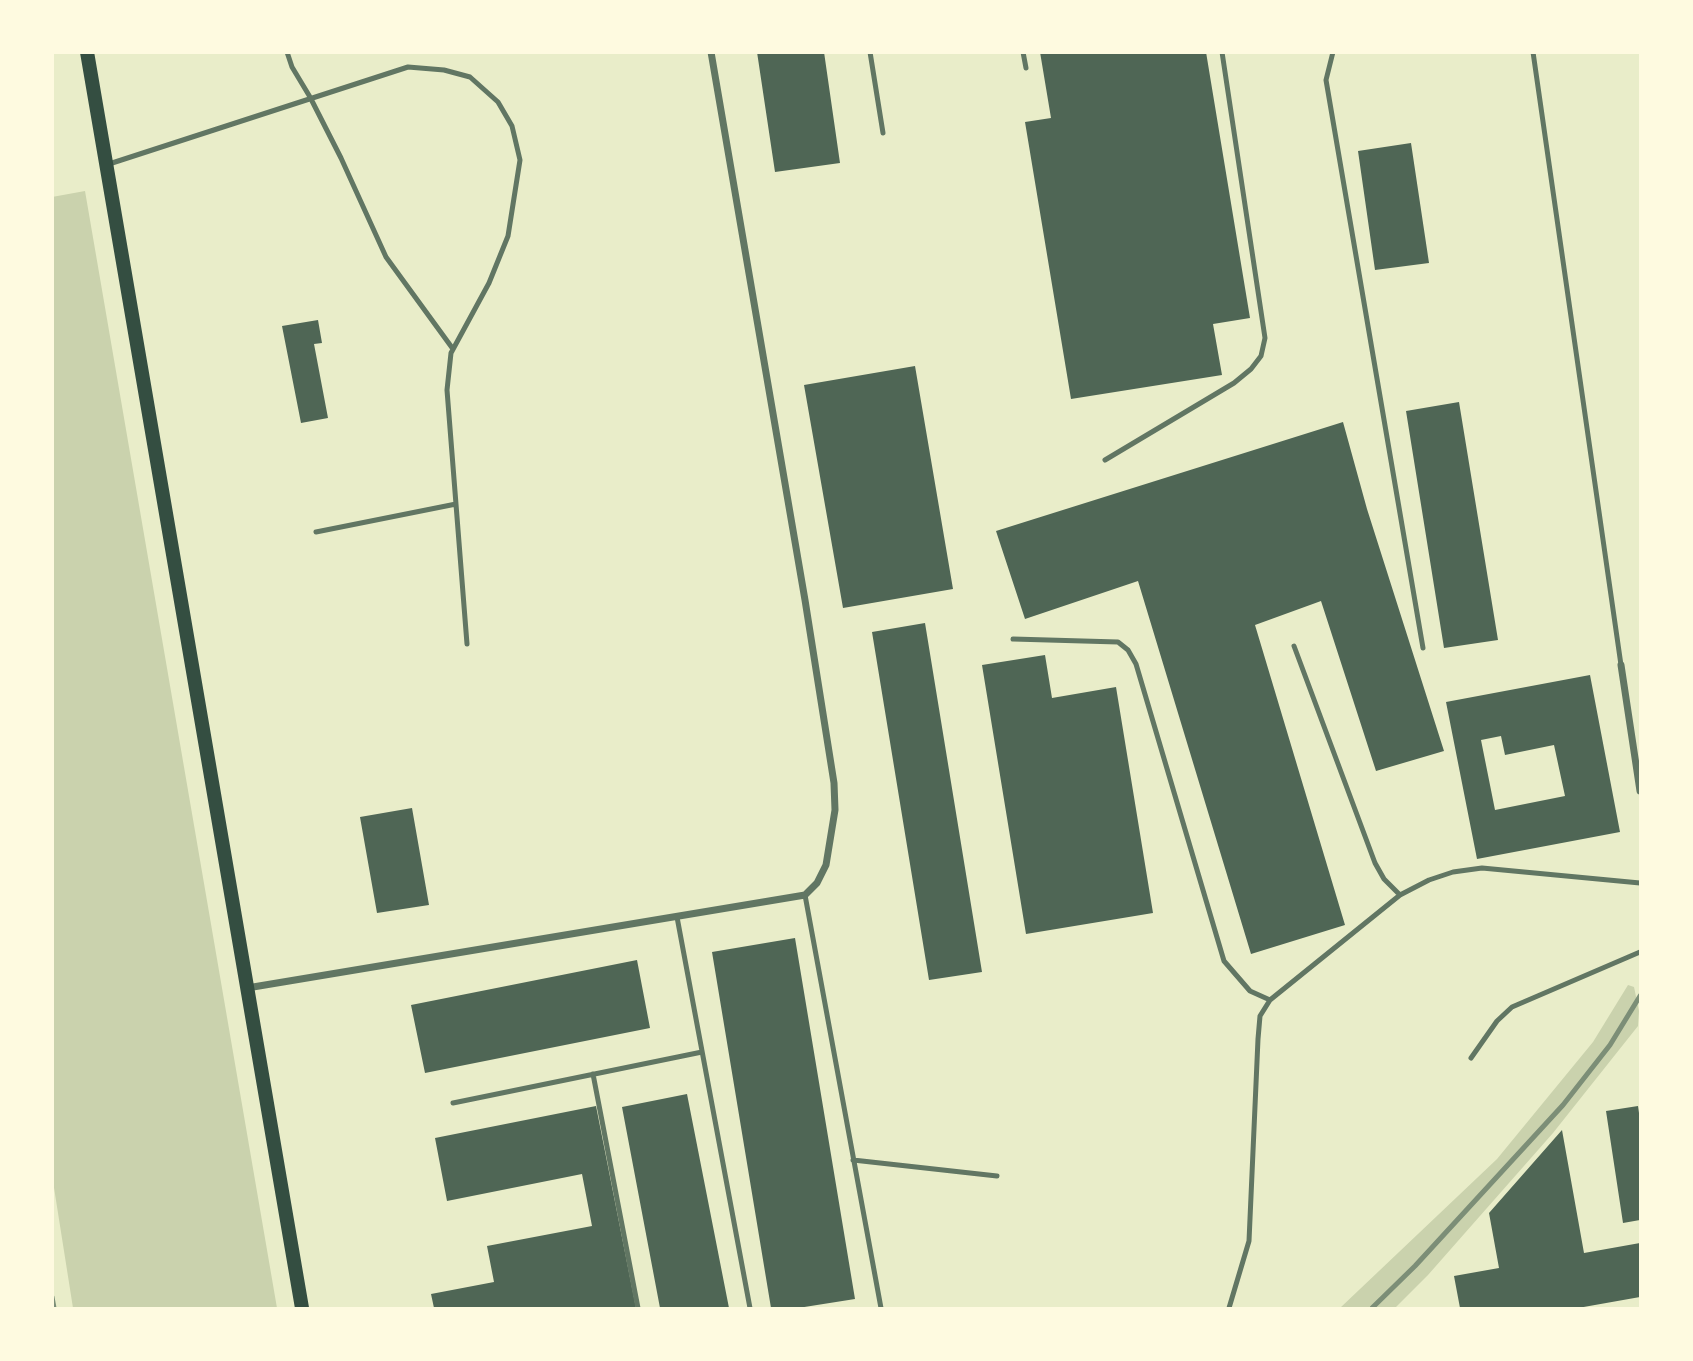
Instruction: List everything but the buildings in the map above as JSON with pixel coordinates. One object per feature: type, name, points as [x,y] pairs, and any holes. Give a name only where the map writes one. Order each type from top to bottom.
[{"type":"main road","points":[[87,52],[302,1308]]},
{"type":"street","points":[[247,988],[805,895],[817,883],[826,865],[835,810],[834,783],[711,52]]},
{"type":"street","points":[[1621,665],[1640,791]]},
{"type":"lane","points":[[287,52],[386,257],[453,349]]},
{"type":"lane","points":[[870,52],[883,133]]},
{"type":"lane","points":[[1023,52],[1026,68]]},
{"type":"lane","points":[[1105,460],[1234,383],[1262,356],[1265,338],[1222,52]]},
{"type":"lane","points":[[1333,52],[1326,80],[1423,648]]},
{"type":"lane","points":[[1533,52],[1621,665]]},
{"type":"lane","points":[[106,165],[408,66],[444,70],[470,77],[498,102],[512,127],[520,160],[508,236],[489,283],[451,353],[447,390],[467,644]]},
{"type":"lane","points":[[316,532],[456,504]]},
{"type":"lane","points":[[1013,639],[1118,642],[1128,650],[1136,664],[1224,961],[1250,991],[1270,1000]]},
{"type":"lane","points":[[1294,646],[1375,863],[1384,879],[1400,895]]},
{"type":"lane","points":[[1228,1308],[1250,1241],[1258,1039],[1260,1016],[1270,1000],[1400,895],[1441,876],[1482,868],[1640,883]]},
{"type":"lane","points":[[805,895],[881,1308]]},
{"type":"lane","points":[[677,917],[750,1308]]},
{"type":"lane","points":[[1471,1058],[1497,1021],[1512,1007],[1640,952]]},
{"type":"lane","points":[[453,1103],[702,1052]]},
{"type":"lane","points":[[593,1074],[638,1308]]},
{"type":"lane","points":[[853,1160],[997,1176]]},
{"type":"green space","points":[[85,191],[277,1308],[73,1308],[52,1175],[52,197]]},
{"type":"green space","points":[[1628,985],[1634,987],[1639,1011],[1638,1026],[1553,1133],[1428,1275],[1395,1308],[1340,1308],[1497,1159],[1593,1042]]},
{"type":"railway","points":[[1372,1308],[1415,1266],[1563,1105],[1610,1045],[1640,996]]},
{"type":"railway","points":[[52,1297],[54,1308]]}]
